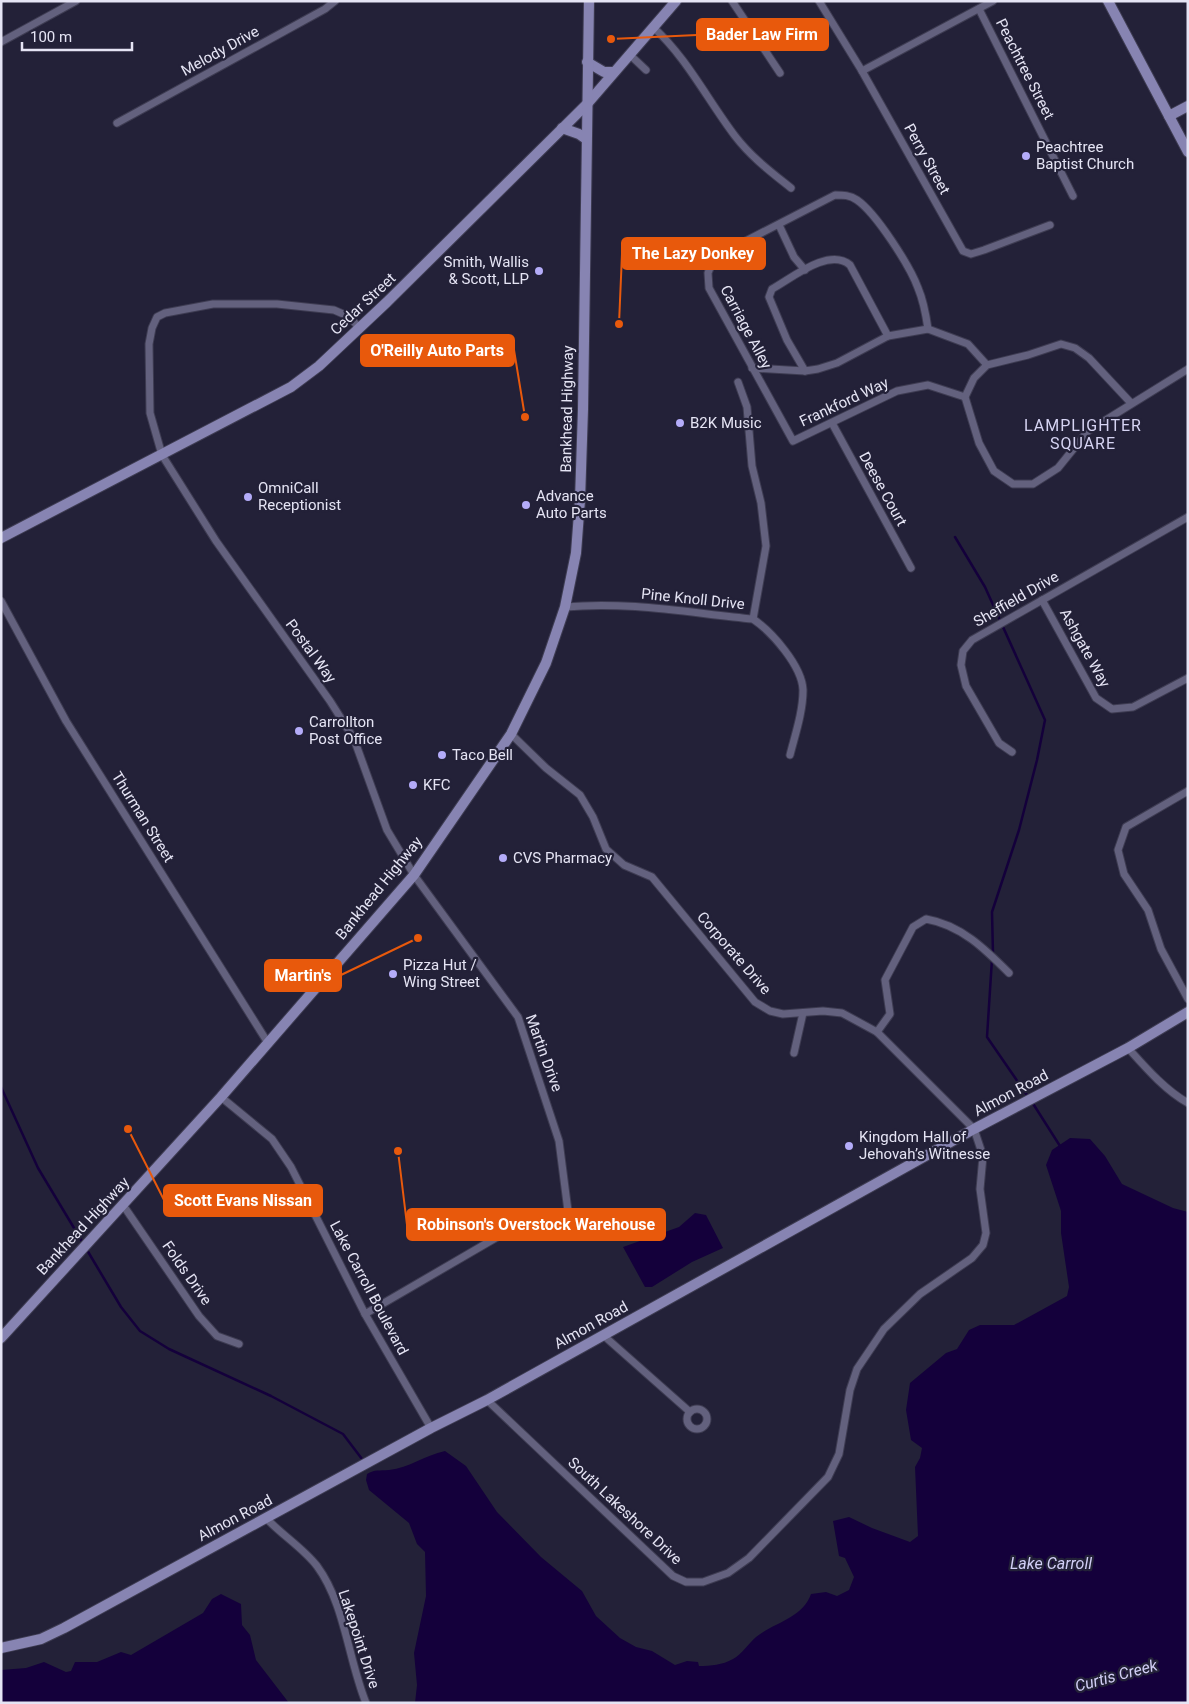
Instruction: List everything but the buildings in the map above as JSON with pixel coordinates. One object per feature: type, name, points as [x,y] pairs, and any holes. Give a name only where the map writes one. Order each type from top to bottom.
[{"type":"street","points":[[1,42],[76,1]]},
{"type":"street","name":"Melody Drive","points":[[117,123],[325,10],[335,1]]},
{"type":"street","name":"Bankhead Highway","points":[[1,1338],[221,1097],[414,875],[510,734],[546,664],[565,607],[576,553],[580,494],[589,1]]},
{"type":"street","name":"Cedar Street","points":[[1,538],[162,456],[291,387],[359,328],[586,104],[676,1]]},
{"type":"street","points":[[732,1],[780,73]]},
{"type":"street","name":"Perry Street","points":[[819,1],[862,71],[963,251],[971,254],[1050,225]]},
{"type":"street","points":[[862,71],[993,1]]},
{"type":"street","points":[[1108,1],[1188,152]]},
{"type":"street","name":"Peachtree Street","points":[[979,9],[1073,196]]},
{"type":"street","points":[[653,26],[679,54],[736,137],[758,162],[791,188]]},
{"type":"street","points":[[629,54],[646,70]]},
{"type":"street","points":[[588,62],[604,72],[614,72]]},
{"type":"street","points":[[1169,116],[1188,106]]},
{"type":"street","points":[[562,128],[579,134],[586,139]]},
{"type":"street","name":"Carriage Alley","points":[[793,441],[708,288],[708,273],[712,263],[734,248],[835,195],[845,194],[856,199],[866,208],[888,237],[918,286],[925,308],[928,329]]},
{"type":"street","points":[[778,225],[794,257],[805,270]]},
{"type":"street","points":[[805,371],[787,340],[769,297],[772,289],[805,270],[833,258],[842,258],[850,265],[888,336]]},
{"type":"street","name":"Postal Way","points":[[359,328],[350,317],[334,310],[277,304],[213,304],[165,313],[157,317],[152,328],[149,344],[150,413],[162,456],[216,541],[330,701],[354,739],[387,830],[414,875]]},
{"type":"street","points":[[752,368],[805,371],[837,363],[888,336],[928,329],[968,344],[987,365]]},
{"type":"street","points":[[1131,403],[1088,358],[1075,348],[1061,344],[1028,355],[987,365],[974,378],[965,397],[972,423],[986,460],[994,471],[1013,484],[1033,484],[1058,468],[1088,431],[1188,368]]},
{"type":"street","points":[[738,382],[747,407],[752,466],[761,503],[766,546],[753,619]]},
{"type":"street","name":"Frankford Way","points":[[793,441],[897,391],[928,385],[965,397]]},
{"type":"street","name":"Deese Court","points":[[832,423],[911,568]]},
{"type":"street","name":"Sheffield Drive","points":[[1012,752],[999,743],[966,686],[961,665],[963,651],[972,640],[1188,516]]},
{"type":"street","name":"Ashgate Way","points":[[1042,600],[1096,698],[1112,710],[1133,707],[1188,678]]},
{"type":"street","name":"Thurman Street","points":[[1,601],[66,721],[268,1042]]},
{"type":"street","name":"Pine Knoll Drive","points":[[565,607],[602,604],[620,605],[753,619],[766,628],[777,640],[793,664],[803,689],[790,755]]},
{"type":"street","name":"Corporate Drive","points":[[510,734],[546,768],[580,795],[593,817],[606,849],[624,865],[652,877],[755,1002],[776,1013],[823,1011],[842,1013],[877,1032],[974,1129]]},
{"type":"street","points":[[1188,791],[1126,827],[1118,850],[1124,874],[1148,910],[1161,949],[1188,999]]},
{"type":"street","name":"Martin Drive","points":[[365,1314],[518,1225],[568,1211],[560,1141],[518,1017],[414,875]]},
{"type":"street","points":[[877,1032],[890,1014],[885,980],[913,927],[926,919],[945,922],[980,944],[1009,973]]},
{"type":"street","name":"Almon Road","points":[[1,1648],[41,1639],[64,1628],[431,1428],[487,1400],[974,1129],[1128,1048],[1188,1012]]},
{"type":"street","points":[[794,1053],[803,1013]]},
{"type":"street","points":[[1128,1048],[1148,1070],[1179,1098],[1188,1103]]},
{"type":"street","name":"Lake Carroll Boulevard","points":[[221,1097],[272,1140],[285,1158],[365,1314],[431,1428]]},
{"type":"street","name":"South Lakeshore Drive","points":[[487,1400],[673,1576],[686,1582],[703,1582],[728,1573],[749,1558],[828,1477],[839,1454],[850,1390],[856,1369],[884,1329],[920,1294],[972,1258],[983,1245],[986,1232],[980,1189],[983,1156],[974,1129]]},
{"type":"street","name":"Folds Drive","points":[[123,1205],[199,1316],[217,1336],[239,1344]]},
{"type":"street","points":[[604,1335],[690,1412]]},
{"type":"street","name":"Lakepoint Drive","points":[[266,1519],[303,1551],[325,1579],[337,1608],[356,1679],[366,1703]]},
{"type":"water","name":"Lake Carroll","points":[[1070,1138],[1090,1139],[1105,1156],[1122,1184],[1173,1208],[1188,1212],[1188,1703],[415,1703],[417,1685],[414,1653],[426,1596],[425,1552],[417,1544],[409,1523],[369,1490],[366,1480],[367,1474],[403,1467],[445,1451],[466,1466],[497,1512],[541,1557],[582,1591],[596,1616],[620,1638],[636,1647],[652,1651],[675,1665],[687,1661],[698,1662],[699,1666],[708,1666],[729,1661],[763,1632],[795,1614],[807,1602],[811,1594],[826,1592],[837,1596],[849,1590],[854,1577],[845,1558],[839,1556],[833,1521],[849,1517],[910,1542],[918,1536],[915,1467],[920,1458],[922,1448],[911,1440],[906,1410],[910,1383],[946,1353],[957,1349],[969,1330],[980,1325],[1014,1325],[1067,1296],[1069,1287],[1061,1233],[1061,1211],[1046,1165],[1052,1150]]},
{"type":"water","points":[[695,1213],[706,1215],[723,1248],[692,1262],[652,1287],[645,1287],[623,1247],[679,1227]]},
{"type":"water","points":[[221,1594],[241,1604],[242,1625],[250,1635],[256,1660],[289,1703],[1,1703],[1,1670],[26,1668],[44,1662],[66,1672],[71,1671],[75,1662],[97,1662],[121,1652],[131,1655],[203,1613],[212,1599]]},
{"type":"waterway","points":[[955,537],[985,587],[1045,720],[1019,830],[992,912],[993,954]]},
{"type":"waterway","points":[[992,959],[987,1037],[1029,1098]]},
{"type":"waterway","points":[[1,1087],[38,1168],[83,1243]]},
{"type":"waterway","points":[[1032,1102],[1060,1146]]},
{"type":"waterway","points":[[87,1250],[121,1307],[140,1331],[169,1349],[271,1396],[343,1434],[362,1459]]},
{"type":"place","name":"Bader Law Firm","points":[[611,39]]},
{"type":"place","name":"Peachtree Baptist Church","points":[[1026,156]]},
{"type":"place","name":"Smith, Wallis & Scott, LLP","points":[[539,271]]},
{"type":"place","name":"The Lazy Donkey","points":[[619,324]]},
{"type":"place","name":"O'Reilly Auto Parts","points":[[525,417]]},
{"type":"place","name":"B2K Music","points":[[680,423]]},
{"type":"place","name":"OmniCall Receptionist","points":[[248,497]]},
{"type":"place","name":"Advance Auto Parts","points":[[526,505]]},
{"type":"place","name":"Carrollton Post Office","points":[[299,731]]},
{"type":"place","name":"Taco Bell","points":[[442,755]]},
{"type":"place","name":"KFC","points":[[413,785]]},
{"type":"place","name":"CVS Pharmacy","points":[[503,858]]},
{"type":"place","name":"Martin's","points":[[418,938]]},
{"type":"place","name":"Pizza Hut / Wing Street","points":[[393,974]]},
{"type":"place","name":"Scott Evans Nissan","points":[[128,1129]]},
{"type":"place","name":"Kingdom Hall of Jehovah’s Witnesse","points":[[849,1146]]},
{"type":"place","name":"Robinson's Overstock Warehouse","points":[[398,1151]]},
{"type":"district","name":"LAMPLIGHTER SQUARE","points":[[1083,434]]},
{"type":"water label","name":"Curtis Creek","points":[[1116,1675]]}]
